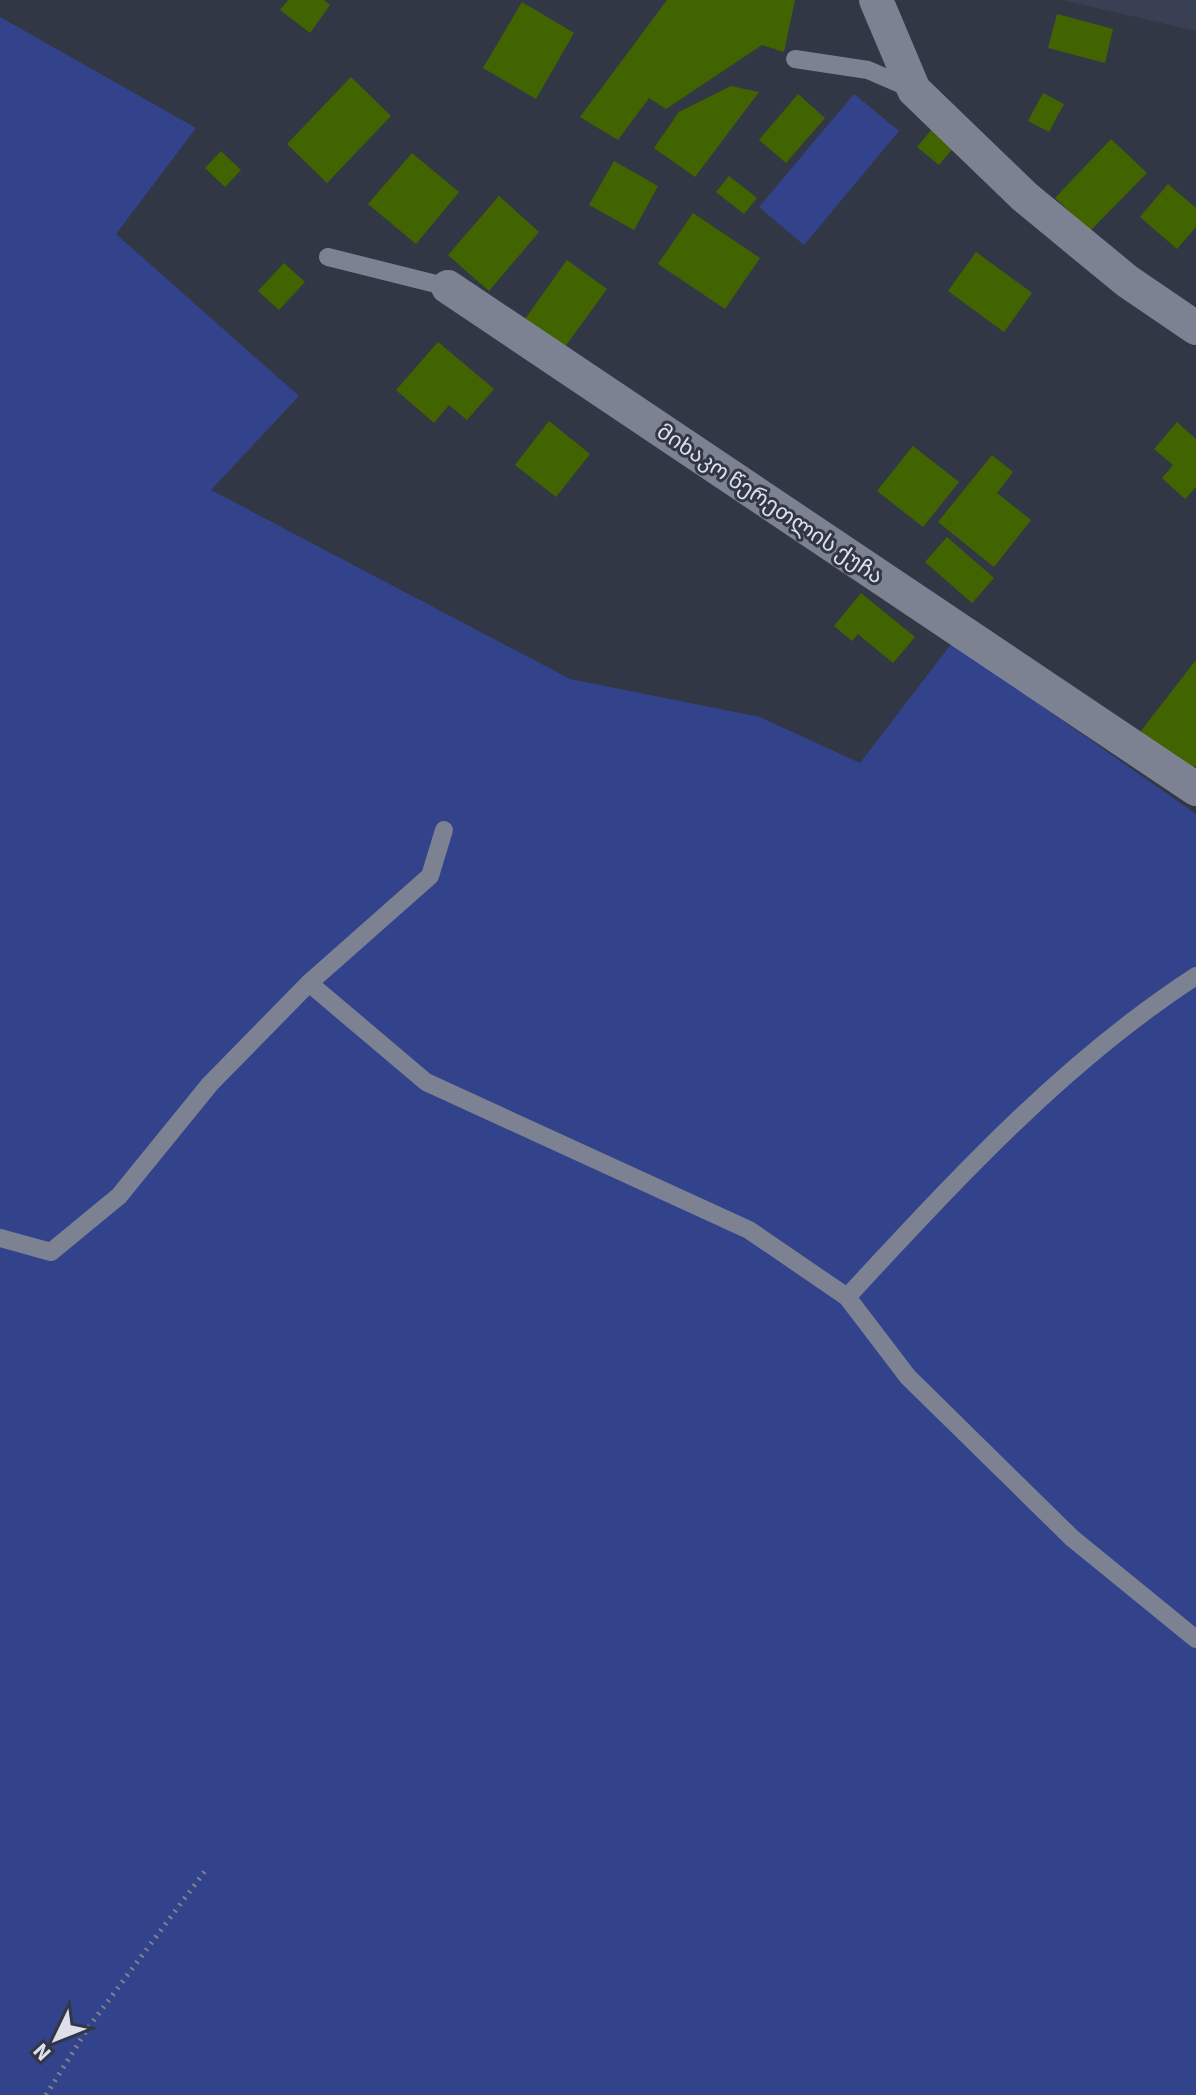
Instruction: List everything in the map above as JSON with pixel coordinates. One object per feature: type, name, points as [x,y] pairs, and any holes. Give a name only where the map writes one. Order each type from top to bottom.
[{"type":"street","points":[[876,0],[914,90],[1025,197],[1127,281],[1196,328]]},
{"type":"street","name":"მიხაკო წერეთლის ქუჩა","points":[[448,287],[1196,789]]},
{"type":"lane","points":[[795,59],[868,70],[914,90]]},
{"type":"lane","name":"მიხაკო წერეთლის ქუჩა","points":[[328,257],[448,287]]},
{"type":"lane","points":[[0,1238],[51,1252],[119,1196],[210,1084],[309,983],[430,876],[444,830]]},
{"type":"lane","points":[[847,1297],[985,1150],[1101,1044],[1196,976]]},
{"type":"lane","points":[[309,983],[426,1082],[749,1230],[847,1297],[908,1377],[995,1463],[1072,1538],[1196,1639]]},
{"type":"path","points":[[46,2095],[88,2028],[205,1871]]},
{"type":"shaded area","points":[[1062,0],[1196,0],[1196,31]]},
{"type":"shaded area","points":[[0,17],[196,128],[116,234],[299,396],[211,490],[570,679],[760,717],[860,763],[952,643],[1196,814],[1196,2095],[0,2095]]},
{"type":"shaded area","points":[[854,94],[899,131],[804,245],[759,207]]},
{"type":"building","points":[[288,0],[324,0],[330,5],[310,33],[280,10]]},
{"type":"building","points":[[667,0],[795,0],[784,52],[762,45],[666,109],[649,98],[618,140],[580,117]]},
{"type":"building","points":[[522,2],[574,33],[536,99],[483,68]]},
{"type":"building","points":[[1057,14],[1113,29],[1105,63],[1048,48]]},
{"type":"building","points":[[351,77],[391,116],[327,183],[287,144]]},
{"type":"building","points":[[731,86],[759,92],[695,177],[654,148],[679,112]]},
{"type":"building","points":[[1043,93],[1064,104],[1049,132],[1028,121]]},
{"type":"building","points":[[798,94],[825,118],[786,163],[759,140]]},
{"type":"building","points":[[932,129],[954,147],[939,165],[917,147]]},
{"type":"building","points":[[1111,139],[1147,173],[1090,231],[1055,198]]},
{"type":"building","points":[[221,151],[241,170],[225,187],[205,168]]},
{"type":"building","points":[[412,153],[459,192],[416,244],[368,204]]},
{"type":"building","points":[[614,161],[658,186],[634,230],[589,205]]},
{"type":"building","points":[[729,176],[757,198],[744,214],[716,192]]},
{"type":"building","points":[[1168,184],[1196,208],[1196,227],[1177,249],[1140,217]]},
{"type":"building","points":[[499,196],[539,232],[489,291],[448,255]]},
{"type":"building","points":[[693,213],[760,258],[725,309],[658,264]]},
{"type":"building","points":[[976,252],[1032,293],[1004,332],[948,291]]},
{"type":"building","points":[[567,260],[607,289],[564,348],[525,319]]},
{"type":"building","points":[[284,263],[305,282],[279,310],[258,291]]},
{"type":"building","points":[[438,342],[494,389],[467,420],[449,405],[434,423],[396,390]]},
{"type":"building","points":[[549,421],[590,454],[556,497],[515,465]]},
{"type":"building","points":[[1177,422],[1196,439],[1196,487],[1185,499],[1162,478],[1173,465],[1154,449]]},
{"type":"building","points":[[913,446],[959,482],[923,527],[877,491]]},
{"type":"building","points":[[992,455],[1013,472],[997,493],[1031,520],[994,567],[938,522]]},
{"type":"building","points":[[947,537],[994,578],[972,603],[925,562]]},
{"type":"building","points":[[861,593],[915,637],[893,663],[858,634],[852,641],[834,626]]},
{"type":"building","points":[[1196,660],[1196,765],[1188,775],[1137,736]]}]
